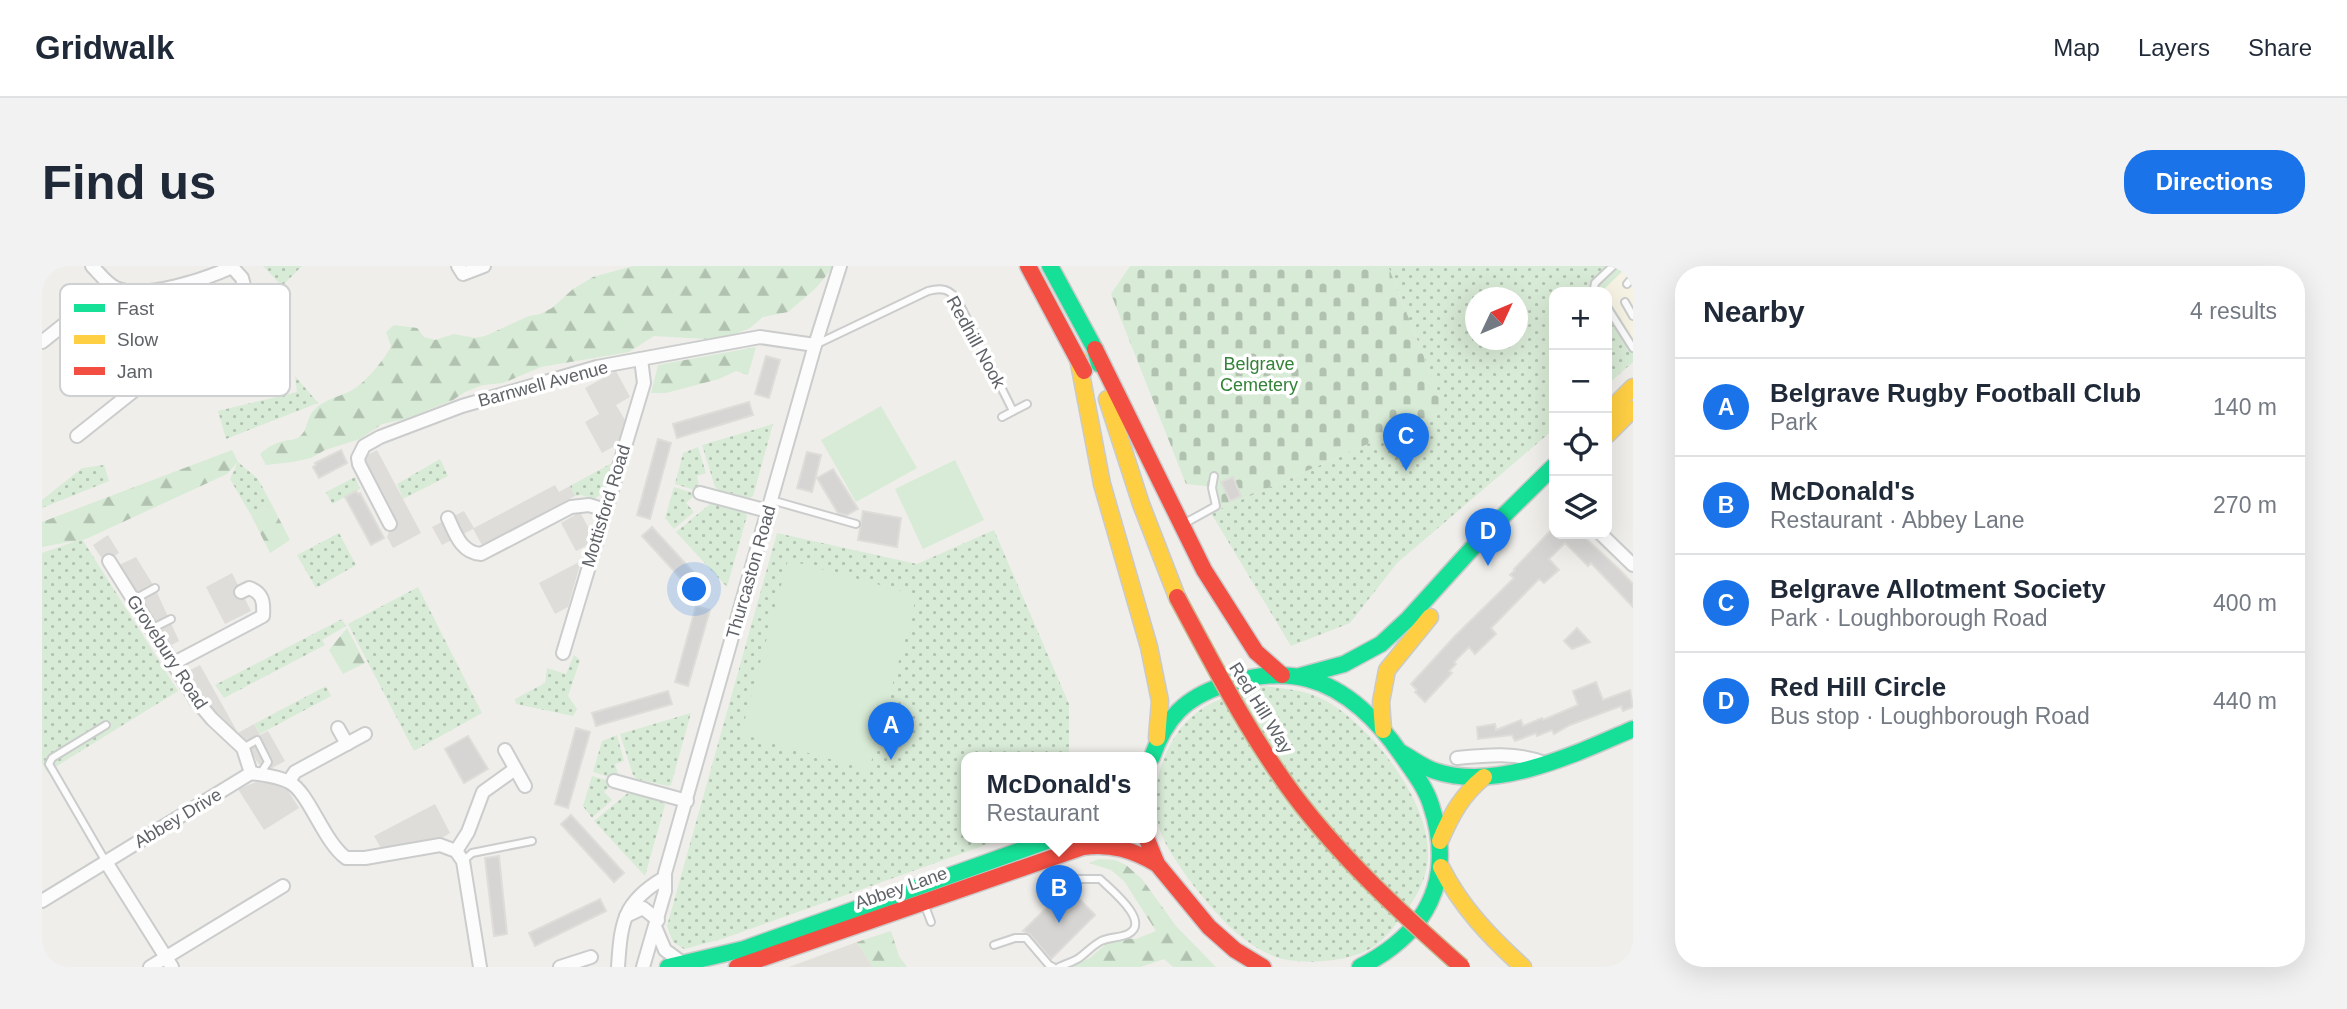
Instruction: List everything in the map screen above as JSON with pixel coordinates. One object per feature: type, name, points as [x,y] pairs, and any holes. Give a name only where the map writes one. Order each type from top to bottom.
[{"type":"main road","name":"Red Hill Way","points":[[1028,266],[1090,384],[1112,416]]},
{"type":"main road","name":"Red Hill Way","points":[[1049,266],[1095,349],[1112,416],[1140,504],[1177,597],[1221,682],[1294,796],[1375,887],[1462,967]]},
{"type":"main road","points":[[1095,349],[1204,570],[1256,652],[1282,675]]},
{"type":"main road","points":[[1078,358],[1102,484],[1149,648],[1160,701],[1154,750]]},
{"type":"main road","points":[[1612,408],[1633,387]]},
{"type":"main road","points":[[1612,430],[1633,409]]},
{"type":"main road","points":[[1300,676],[1344,664],[1381,644],[1549,471]]},
{"type":"main road","points":[[1528,514],[1549,493]]},
{"type":"main road","points":[[1383,730],[1381,702],[1387,670],[1438,607],[1492,550]]},
{"type":"main road","points":[[1154,750],[1174,715],[1196,695],[1237,680],[1282,675],[1318,681],[1345,696],[1383,730],[1399,751],[1430,804],[1440,841],[1441,867],[1433,895],[1419,922],[1397,946],[1360,967]]},
{"type":"main road","points":[[1399,751],[1440,772],[1484,777],[1545,763],[1633,729]]},
{"type":"main road","points":[[1440,841],[1458,801],[1484,777]]},
{"type":"main road","name":"Abbey Lane","points":[[676,966],[744,949],[1041,843]]},
{"type":"main road","points":[[1148,843],[1157,864],[1209,927],[1235,950],[1263,967]]},
{"type":"main road","name":"Abbey Lane","points":[[737,967],[1083,847],[1100,844],[1129,849],[1157,864]]},
{"type":"main road","points":[[1441,867],[1466,912],[1522,967]]},
{"type":"main road","points":[[1235,950],[1247,967]]},
{"type":"street","points":[[92,266],[111,284]]},
{"type":"street","points":[[458,266],[463,274],[484,266]]},
{"type":"street","name":"Thurcaston Road","points":[[643,967],[665,891],[664,878],[815,345],[840,266]]},
{"type":"street","points":[[175,284],[216,274],[232,267],[243,278],[244,284]]},
{"type":"street","points":[[42,342],[60,328]]},
{"type":"street","name":"Barnwell Avenue","points":[[390,524],[359,464],[358,458],[364,446],[431,418],[506,392],[597,367],[760,337],[815,345]]},
{"type":"street","name":"Mottisford Road","points":[[563,653],[644,383],[641,359]]},
{"type":"street","points":[[77,436],[127,396]]},
{"type":"street","points":[[700,493],[770,505]]},
{"type":"street","points":[[448,518],[462,546],[473,554],[481,554],[571,507],[589,505],[605,510]]},
{"type":"street","points":[[1606,539],[1633,565]]},
{"type":"street","name":"Grovebury Road","points":[[109,561],[204,711],[243,748],[255,774]]},
{"type":"street","points":[[172,664],[263,615],[262,596],[249,588],[241,592]]},
{"type":"street","points":[[338,728],[347,744]]},
{"type":"street","points":[[289,781],[295,772],[365,734]]},
{"type":"street","points":[[505,750],[525,786]]},
{"type":"street","points":[[1466,760],[1520,756],[1545,763]]},
{"type":"street","points":[[480,967],[460,856],[483,792],[515,769]]},
{"type":"street","points":[[255,774],[289,781],[298,789],[334,846],[346,858],[365,858],[440,845],[460,856]]},
{"type":"street","name":"Abbey Drive","points":[[42,901],[255,774]]},
{"type":"street","points":[[614,781],[687,801]]},
{"type":"street","points":[[106,862],[169,962]]},
{"type":"street","points":[[618,967],[625,916],[638,895],[664,878]]},
{"type":"street","points":[[150,967],[169,962],[283,886]]},
{"type":"street","points":[[625,916],[643,908],[657,924],[665,950],[676,966]]},
{"type":"street","points":[[560,967],[591,957]]},
{"type":"lane","points":[[1594,287],[1613,266]]},
{"type":"lane","points":[[1627,285],[1633,277]]},
{"type":"lane","name":"Redhill Nook","points":[[815,345],[928,291],[944,288],[958,301],[1013,411]]},
{"type":"lane","points":[[1625,302],[1633,316]]},
{"type":"lane","points":[[1612,315],[1633,348]]},
{"type":"lane","points":[[1002,417],[1027,404]]},
{"type":"lane","points":[[1182,525],[1216,506],[1212,488],[1214,476]]},
{"type":"lane","points":[[770,505],[856,524]]},
{"type":"lane","points":[[133,600],[155,588]]},
{"type":"lane","points":[[151,629],[171,619]]},
{"type":"lane","points":[[106,725],[52,758],[49,764],[106,862]]},
{"type":"lane","points":[[243,748],[257,740],[268,762],[255,774]]},
{"type":"lane","points":[[460,856],[533,841]]},
{"type":"lane","points":[[1059,967],[1077,959],[1098,943],[1111,937],[1126,935],[1136,924],[1135,917],[1128,908],[1100,879],[1073,879]]},
{"type":"lane","points":[[923,901],[931,922]]},
{"type":"lane","points":[[994,945],[1015,938],[1026,938],[1053,967]]},
{"type":"shaded area","points":[[1628,266],[1633,266],[1633,339],[1612,305],[1612,287],[1606,287]]},
{"type":"shaded area","points":[[616,371],[630,397],[616,405],[625,420],[618,444],[602,453],[585,422],[599,414],[585,388]]},
{"type":"shaded area","points":[[377,450],[421,533],[393,548],[387,537],[390,529],[398,525],[362,458]]},
{"type":"shaded area","points":[[555,485],[559,492],[570,486],[575,496],[482,545],[473,529],[442,545],[432,527],[464,511],[474,528]]},
{"type":"shaded area","points":[[580,512],[593,536],[590,544],[576,551],[561,523]]},
{"type":"shaded area","points":[[108,535],[119,553],[104,562],[93,545]]},
{"type":"shaded area","points":[[136,557],[155,588],[179,641],[168,647],[117,566]]},
{"type":"shaded area","points":[[581,561],[568,607],[555,614],[539,583]]},
{"type":"shaded area","points":[[232,573],[251,611],[225,624],[206,587]]},
{"type":"shaded area","points":[[200,665],[238,733],[254,724],[260,735],[268,731],[285,761],[267,771],[257,762],[248,743],[218,717],[197,691],[186,672]]},
{"type":"shaded area","points":[[256,782],[276,784],[287,789],[299,808],[264,830],[238,789]]},
{"type":"shaded area","points":[[435,804],[450,833],[442,838],[381,848],[374,836]]},
{"type":"shaded area","points":[[857,942],[873,967],[789,967]]},
{"type":"green space","points":[[263,266],[302,266],[284,284],[280,284]]},
{"type":"green space","points":[[633,266],[832,266],[816,288],[788,312],[763,317],[750,328],[733,335],[706,339],[654,336],[629,352],[541,367],[503,383],[483,385],[405,419],[382,424],[360,439],[325,450],[311,458],[266,465],[260,454],[277,443],[299,437],[311,413],[318,406],[362,383],[391,346],[386,332],[394,325],[417,328],[424,337],[435,340],[454,334],[475,338],[485,336],[552,308],[573,289],[593,277]]},
{"type":"green space","name":"Belgrave Cemetery","points":[[1130,266],[1388,266],[1445,410],[1211,513],[1214,487],[1186,484],[1111,294]]},
{"type":"green space","points":[[1388,266],[1628,266],[1606,287],[1549,287],[1549,433],[1397,563],[1350,623],[1291,646],[1211,513],[1445,410]]},
{"type":"green space","points":[[1612,305],[1633,339],[1633,362],[1612,381]]},
{"type":"green space","points":[[756,347],[748,375],[736,371],[719,379],[666,393],[651,393],[658,365]]},
{"type":"green space","points":[[295,376],[318,403],[226,439],[218,411],[290,396],[297,392]]},
{"type":"green space","points":[[881,406],[917,468],[856,502],[821,440]]},
{"type":"green space","points":[[773,424],[753,496],[750,498],[715,487],[702,445]]},
{"type":"green space","points":[[698,447],[706,473],[697,476],[698,491],[675,484],[683,453]]},
{"type":"green space","points":[[232,450],[238,462],[227,474],[86,539],[42,547],[42,522]]},
{"type":"green space","points":[[440,459],[448,476],[403,499],[397,484]]},
{"type":"green space","points":[[955,460],[984,520],[923,549],[895,489]]},
{"type":"green space","points":[[238,462],[258,479],[272,505],[251,515],[230,479]]},
{"type":"green space","points":[[612,463],[603,493],[594,499],[575,496],[570,486]]},
{"type":"green space","points":[[104,465],[109,481],[42,508],[42,500],[82,468]]},
{"type":"green space","points":[[355,477],[360,489],[332,504],[326,492]]},
{"type":"green space","points":[[674,487],[696,494],[686,503],[694,512],[674,529],[665,518]]},
{"type":"green space","points":[[710,504],[745,512],[747,516],[727,587],[676,532]]},
{"type":"green space","points":[[272,505],[290,540],[270,553],[251,515]]},
{"type":"green space","points":[[994,530],[1069,704],[1069,752],[961,752],[961,843],[991,843],[722,939],[684,949],[673,942],[667,926],[777,533],[917,564]]},
{"type":"green space","points":[[339,533],[356,565],[316,588],[297,555]]},
{"type":"green space","points":[[82,539],[178,691],[47,772],[42,763],[42,553]]},
{"type":"green space","points":[[788,560],[917,595],[869,770],[741,734]]},
{"type":"green space","points":[[418,587],[482,713],[414,751],[348,624]]},
{"type":"green space","points":[[342,619],[346,626],[322,640],[325,645],[224,698],[215,685]]},
{"type":"green space","points":[[347,628],[365,663],[343,674],[329,650]]},
{"type":"green space","points":[[574,655],[580,660],[568,696],[577,709],[573,716],[516,704],[515,699],[545,683],[547,668],[566,674]]},
{"type":"green space","points":[[326,686],[331,696],[260,734],[254,724]]},
{"type":"green space","points":[[1265,686],[1297,690],[1326,701],[1363,730],[1398,772],[1412,796],[1422,820],[1427,844],[1424,879],[1408,908],[1391,930],[1366,951],[1338,959],[1308,962],[1280,958],[1258,948],[1230,927],[1206,900],[1164,840],[1158,823],[1157,785],[1164,758],[1172,742],[1192,716],[1205,707],[1249,689]]},
{"type":"green space","points":[[691,713],[671,785],[637,779],[633,775],[620,734]]},
{"type":"green space","points":[[617,735],[624,761],[615,764],[618,774],[616,779],[593,772],[602,741]]},
{"type":"green space","points":[[592,776],[614,782],[604,792],[612,800],[592,818],[583,806]]},
{"type":"green space","points":[[628,793],[663,801],[665,805],[645,876],[594,821]]},
{"type":"green space","points":[[1099,859],[1115,860],[1126,865],[1142,879],[1176,926],[1216,967],[1173,967],[1164,959],[1141,967],[1068,967],[1090,958],[1107,943],[1118,938],[1136,939],[1156,931],[1124,881],[1111,870],[1089,863]]},
{"type":"green space","points":[[891,931],[899,956],[907,967],[873,967],[857,942]]},
{"type":"building","points":[[766,356],[780,360],[769,398],[755,394]]},
{"type":"building","points":[[749,402],[753,415],[677,438],[673,424]]},
{"type":"building","points":[[658,439],[671,443],[650,519],[637,515]]},
{"type":"building","points":[[341,450],[347,463],[319,478],[313,467],[315,463]]},
{"type":"building","points":[[807,452],[821,455],[812,492],[797,488]]},
{"type":"building","points":[[833,469],[858,509],[847,515],[838,513],[817,478]]},
{"type":"building","points":[[1233,477],[1241,496],[1230,501],[1221,482]]},
{"type":"building","points":[[356,491],[360,493],[384,538],[371,545],[345,497]]},
{"type":"building","points":[[863,511],[901,518],[897,547],[858,540]]},
{"type":"building","points":[[652,527],[705,585],[695,594],[642,536]]},
{"type":"building","points":[[1549,532],[1549,539],[1586,539],[1633,584],[1633,607],[1591,563],[1588,566],[1565,543],[1549,559],[1559,570],[1544,583],[1539,579],[1491,628],[1496,634],[1475,654],[1469,647],[1454,662],[1456,664],[1449,671],[1452,673],[1425,702],[1411,684],[1514,578],[1510,575]]},
{"type":"building","points":[[696,606],[710,610],[688,686],[675,682]]},
{"type":"building","points":[[1577,628],[1590,642],[1572,649],[1564,641]]},
{"type":"building","points":[[1596,682],[1603,700],[1630,690],[1633,707],[1623,711],[1621,706],[1570,725],[1554,734],[1552,730],[1515,741],[1512,735],[1478,739],[1477,727],[1495,724],[1496,730],[1521,720],[1523,726],[1578,705],[1573,691]]},
{"type":"building","points":[[668,691],[672,704],[596,726],[592,713]]},
{"type":"building","points":[[576,728],[590,732],[568,808],[555,804]]},
{"type":"building","points":[[468,736],[488,769],[464,783],[445,749]]},
{"type":"building","points":[[571,815],[624,873],[614,882],[561,824]]},
{"type":"building","points":[[499,856],[507,934],[494,936],[485,858]]},
{"type":"building","points":[[1068,887],[1095,915],[1051,959],[1030,934],[1023,931]]},
{"type":"building","points":[[600,899],[606,911],[535,946],[529,933]]},
{"type":"traffic: fast","points":[[1050,266],[1095,349],[1099,364]]},
{"type":"traffic: fast","points":[[1300,676],[1344,664],[1381,644],[1549,471]]},
{"type":"traffic: fast","points":[[1154,752],[1170,721],[1187,703],[1210,690],[1255,677],[1286,675],[1322,684],[1349,699],[1372,719],[1392,742],[1425,791],[1438,832],[1440,857],[1437,880],[1419,921],[1403,938],[1360,967]]},
{"type":"traffic: fast","points":[[1402,753],[1435,771],[1484,777],[1536,767],[1633,729]]},
{"type":"traffic: fast","points":[[668,967],[744,949],[1041,843]]},
{"type":"traffic: slow","points":[[1078,358],[1102,484],[1149,647],[1160,701],[1157,738]]},
{"type":"traffic: slow","points":[[1612,408],[1633,387]]},
{"type":"traffic: slow","points":[[1107,399],[1141,504],[1177,597]]},
{"type":"traffic: slow","points":[[1612,430],[1633,409]]},
{"type":"traffic: slow","points":[[1383,730],[1381,702],[1387,670],[1430,617]]},
{"type":"traffic: slow","points":[[1440,841],[1458,806],[1484,777]]},
{"type":"traffic: slow","points":[[1441,867],[1477,921],[1523,967]]},
{"type":"traffic: jam","points":[[1028,266],[1084,371]]},
{"type":"traffic: jam","points":[[1095,349],[1204,570],[1256,652],[1282,675]]},
{"type":"traffic: jam","points":[[1177,597],[1246,723],[1294,795],[1352,864],[1462,967]]},
{"type":"traffic: jam","points":[[1148,843],[1157,864],[1209,927],[1235,950],[1263,967]]},
{"type":"traffic: jam","points":[[737,967],[1083,847],[1122,849],[1157,864]]},
{"type":"place","name":"Belgrave Allotment Society","points":[[1406,471]]},
{"type":"place","name":"Red Hill Circle","points":[[1488,566]]},
{"type":"place","name":"Belgrave Rugby Football Club","points":[[891,760]]},
{"type":"place","name":"McDonald's","points":[[1059,923]]}]
